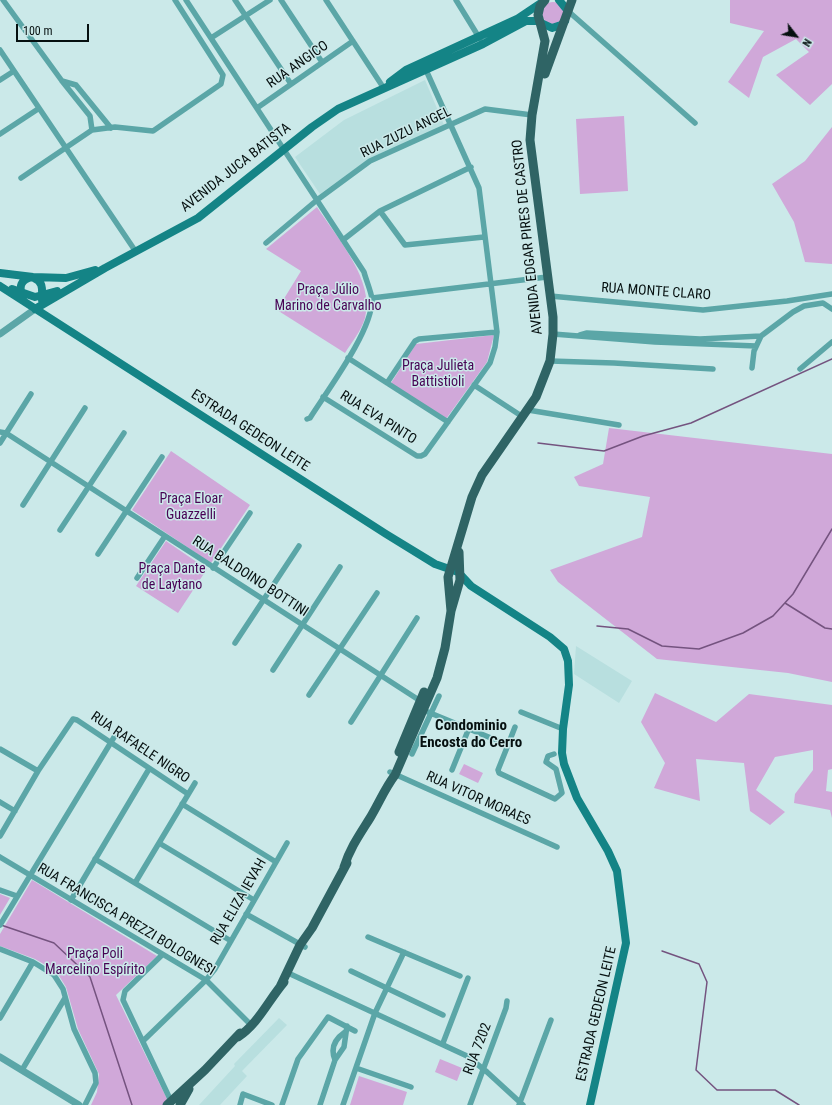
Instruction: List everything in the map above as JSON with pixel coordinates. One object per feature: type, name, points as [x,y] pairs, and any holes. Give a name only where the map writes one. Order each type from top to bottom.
[{"type":"main road","points":[[559,0],[567,15]]},
{"type":"main road","points":[[567,15],[572,0]]},
{"type":"main road","name":"AVENIDA JUCA BATISTA","points":[[31,311],[42,300],[75,285],[198,218],[312,127],[338,109],[408,74],[478,36],[517,19],[545,1]]},
{"type":"main road","name":"AVENIDA EDGAR PIRES DE CASTRO","points":[[451,611],[448,581],[450,570],[472,497],[482,475],[526,414],[536,397],[550,361],[553,334],[550,296],[530,140],[532,115],[537,94],[545,41],[538,15],[540,6],[545,1]]},
{"type":"main road","name":"AVENIDA JUCA BATISTA","points":[[408,74],[426,70],[483,44],[526,22],[537,21],[552,28],[561,25],[567,15]]},
{"type":"main road","name":"AVENIDA EDGAR PIRES DE CASTRO","points":[[537,94],[567,15]]},
{"type":"main road","name":"AVENIDA JUCA BATISTA","points":[[0,274],[66,278],[106,268]]},
{"type":"main road","points":[[27,304],[22,293],[21,286],[24,281],[33,277],[41,283],[42,300],[50,320]]},
{"type":"main road","points":[[0,285],[42,300]]},
{"type":"main road","points":[[0,285],[27,304]]},
{"type":"main road","name":"ESTRADA GEDEON LEITE","points":[[27,304],[31,311],[50,320],[435,564],[460,575],[471,586],[550,637],[564,649],[568,661],[569,673],[562,753],[566,774],[577,798],[608,851],[617,871],[626,943],[590,1105]]},
{"type":"main road","name":"AVENIDA EDGAR PIRES DE CASTRO","points":[[169,1103],[238,1037],[280,987],[289,973],[344,867],[348,854],[361,835],[425,707],[432,676],[440,665],[445,648],[451,611],[459,586],[460,575],[458,546]]},
{"type":"main road","name":"ESTRADA GEDEON LEITE","points":[[435,564],[448,581],[454,586],[471,586]]},
{"type":"main road","name":"AVENIDA EDGAR PIRES DE CASTRO","points":[[180,1105],[193,1081]]},
{"type":"street","points":[[2,0],[90,116],[92,130]]},
{"type":"street","points":[[21,178],[92,130],[110,128],[153,131],[221,84],[223,75],[175,0]]},
{"type":"street","points":[[186,0],[364,272],[372,298],[369,319],[348,358],[307,419]]},
{"type":"street","points":[[235,0],[291,84]]},
{"type":"street","points":[[211,38],[270,0]]},
{"type":"street","points":[[281,0],[322,62]]},
{"type":"street","points":[[326,0],[382,87]]},
{"type":"street","points":[[456,0],[483,44]]},
{"type":"street","points":[[567,15],[695,122]]},
{"type":"street","name":"RUA ANGICO","points":[[256,108],[352,41]]},
{"type":"street","points":[[0,50],[136,252]]},
{"type":"street","points":[[348,358],[448,422],[490,363],[495,347],[496,332],[479,188],[471,167],[426,70]]},
{"type":"street","points":[[0,80],[14,71]]},
{"type":"street","points":[[62,81],[76,85],[110,128]]},
{"type":"street","points":[[0,134],[38,108]]},
{"type":"street","name":"RUA ZUZU ANGEL","points":[[266,243],[317,200],[370,161],[485,109],[532,115]]},
{"type":"street","points":[[343,240],[380,211],[471,167]]},
{"type":"street","points":[[380,211],[405,246],[484,237]]},
{"type":"street","points":[[372,298],[547,277]]},
{"type":"street","name":"RUA MONTE CLARO","points":[[550,296],[704,310],[787,301],[832,294]]},
{"type":"street","points":[[752,368],[756,346],[761,336],[793,312],[804,306],[823,303],[832,309]]},
{"type":"street","points":[[0,334],[31,311]]},
{"type":"street","points":[[387,383],[415,341],[419,339],[496,332]]},
{"type":"street","points":[[553,334],[580,335],[598,339],[700,339],[761,336]]},
{"type":"street","points":[[656,339],[756,346]]},
{"type":"street","points":[[800,369],[832,342]]},
{"type":"street","points":[[550,361],[713,369]]},
{"type":"street","points":[[474,385],[526,414],[619,426]]},
{"type":"street","points":[[0,443],[31,394]]},
{"type":"street","name":"RUA EVA PINTO","points":[[323,397],[417,456],[425,454],[448,422]]},
{"type":"street","points":[[23,505],[85,408]]},
{"type":"street","name":"RUA BALDOINO BOTTINI","points":[[0,432],[6,434],[165,536],[379,675],[425,707],[508,745]]},
{"type":"street","points":[[60,530],[124,433]]},
{"type":"street","points":[[98,554],[162,457]]},
{"type":"street","points":[[213,568],[250,513]]},
{"type":"street","points":[[137,578],[165,536]]},
{"type":"street","points":[[235,643],[299,546]]},
{"type":"street","points":[[273,670],[301,625],[340,568]]},
{"type":"street","points":[[309,695],[377,593]]},
{"type":"street","points":[[351,722],[379,675],[417,618]]},
{"type":"street","points":[[412,754],[425,707],[439,696]]},
{"type":"street","points":[[521,712],[563,729]]},
{"type":"street","name":"RUA RAFAELE NIGRO","points":[[0,836],[38,772],[73,719],[111,742],[188,794]]},
{"type":"street","points":[[515,727],[498,770],[499,773],[555,799],[562,793],[562,789],[556,769],[546,762],[548,756],[554,754]]},
{"type":"street","points":[[452,770],[469,728]]},
{"type":"street","points":[[0,925],[116,734]]},
{"type":"street","points":[[0,748],[38,772]]},
{"type":"street","points":[[70,900],[149,769]]},
{"type":"street","name":"RUA VITOR MORAES","points":[[392,774],[556,847]]},
{"type":"street","points":[[135,883],[194,783]]},
{"type":"street","points":[[0,802],[14,811]]},
{"type":"street","points":[[182,804],[276,862]]},
{"type":"street","points":[[159,843],[254,900]]},
{"type":"street","name":"RUA ELIZA IEVAH","points":[[143,1041],[206,980],[215,969],[286,843]]},
{"type":"street","name":"RUA FRANCISCA PREZZI BOLOGNESI","points":[[0,857],[206,980],[250,1024]]},
{"type":"street","points":[[95,859],[231,941]]},
{"type":"street","points":[[0,890],[17,896]]},
{"type":"street","points":[[246,914],[303,946]]},
{"type":"street","points":[[368,937],[460,976]]},
{"type":"street","points":[[0,949],[33,962],[54,975],[63,989],[74,1029],[95,1074],[96,1083],[85,1105]]},
{"type":"street","points":[[343,1105],[375,1013],[404,952]]},
{"type":"street","points":[[162,955],[122,996],[169,1103]]},
{"type":"street","points":[[0,1018],[33,962]]},
{"type":"street","points":[[351,971],[443,1016]]},
{"type":"street","points":[[289,973],[442,1043],[467,1056],[483,1068],[521,1104],[551,1020]]},
{"type":"street","points":[[442,1043],[468,978]]},
{"type":"street","points":[[22,1070],[65,998]]},
{"type":"street","name":"RUA 7202","points":[[470,1105],[506,1008],[507,1001]]},
{"type":"street","points":[[282,1105],[298,1058],[328,1017],[346,1029],[355,1031]]},
{"type":"street","points":[[320,1105],[335,1060],[344,1047],[346,1029]]},
{"type":"street","points":[[335,1060],[333,1049],[334,1042],[346,1029]]},
{"type":"street","points":[[0,1057],[80,1105]]},
{"type":"street","points":[[356,1068],[411,1087]]},
{"type":"street","points":[[240,1105],[243,1094],[272,1105]]},
{"type":"shaded area","points":[[425,80],[444,125],[369,159],[320,194],[295,157],[344,120]]},
{"type":"shaded area","points":[[576,646],[632,681],[619,703],[574,674]]},
{"type":"shaded area","points":[[279,1018],[287,1025],[242,1071],[247,1076],[220,1105],[199,1105],[235,1066],[234,1064]]},
{"type":"green space","points":[[730,0],[832,0],[832,84],[810,105],[776,75],[809,52],[796,39],[763,57],[749,98],[728,82],[764,31],[730,23]]},
{"type":"green space","points":[[553,2],[561,5],[564,13],[561,21],[553,24],[545,21],[542,13],[545,5]]},
{"type":"green space","points":[[624,116],[628,191],[580,194],[576,119]]},
{"type":"green space","points":[[832,127],[832,264],[805,262],[794,222],[772,184],[805,161]]},
{"type":"green space","name":"Praça Júlio Marino de Carvalho","points":[[317,207],[344,246],[365,289],[367,304],[365,318],[359,332],[345,353],[277,310],[301,271],[266,249]]},
{"type":"green space","name":"Praça Julieta Battistioli","points":[[494,335],[487,362],[446,419],[391,383],[416,344]]},
{"type":"green space","points":[[609,428],[832,454],[832,682],[788,673],[657,659],[558,582],[550,570],[642,537],[650,497],[579,486],[574,477],[603,464]]},
{"type":"green space","name":"Praça Eloar Guazzelli","points":[[171,451],[250,505],[211,563],[132,510]]},
{"type":"green space","name":"Praça Dante de Laytano","points":[[166,541],[207,569],[178,613],[136,586]]},
{"type":"green space","points":[[655,693],[716,722],[749,694],[832,705],[832,769],[828,770],[826,791],[832,792],[832,818],[830,810],[794,803],[795,794],[813,770],[813,750],[775,757],[756,790],[785,812],[770,825],[750,811],[744,763],[696,759],[700,801],[654,788],[665,763],[641,722]]},
{"type":"green space","points":[[464,764],[483,773],[478,783],[459,774]]},
{"type":"green space","name":"Praça Poli Marcelino Espírito","points":[[32,880],[157,956],[116,995],[168,1101],[165,1105],[91,1105],[97,1092],[99,1074],[78,1029],[66,987],[56,971],[35,959],[0,946],[0,934]]},
{"type":"green space","points":[[0,894],[10,898],[0,915]]},
{"type":"green space","points":[[440,1059],[462,1068],[457,1081],[435,1072]]},
{"type":"green space","points":[[359,1076],[407,1092],[403,1105],[350,1105]]},
{"type":"waterway","points":[[538,443],[604,451],[643,436],[691,423],[832,359]]},
{"type":"waterway","points":[[597,626],[628,629],[662,646],[699,649],[743,633],[773,616],[793,594],[832,529]]},
{"type":"waterway","points":[[785,603],[825,628],[832,629]]},
{"type":"waterway","points":[[1,925],[54,943],[90,977],[132,1105]]},
{"type":"waterway","points":[[662,951],[699,964],[707,982],[696,1070],[717,1090],[775,1090],[799,1105]]},
{"type":"district","name":"Condominio Encosta do Cerro","points":[[471,734]]}]
